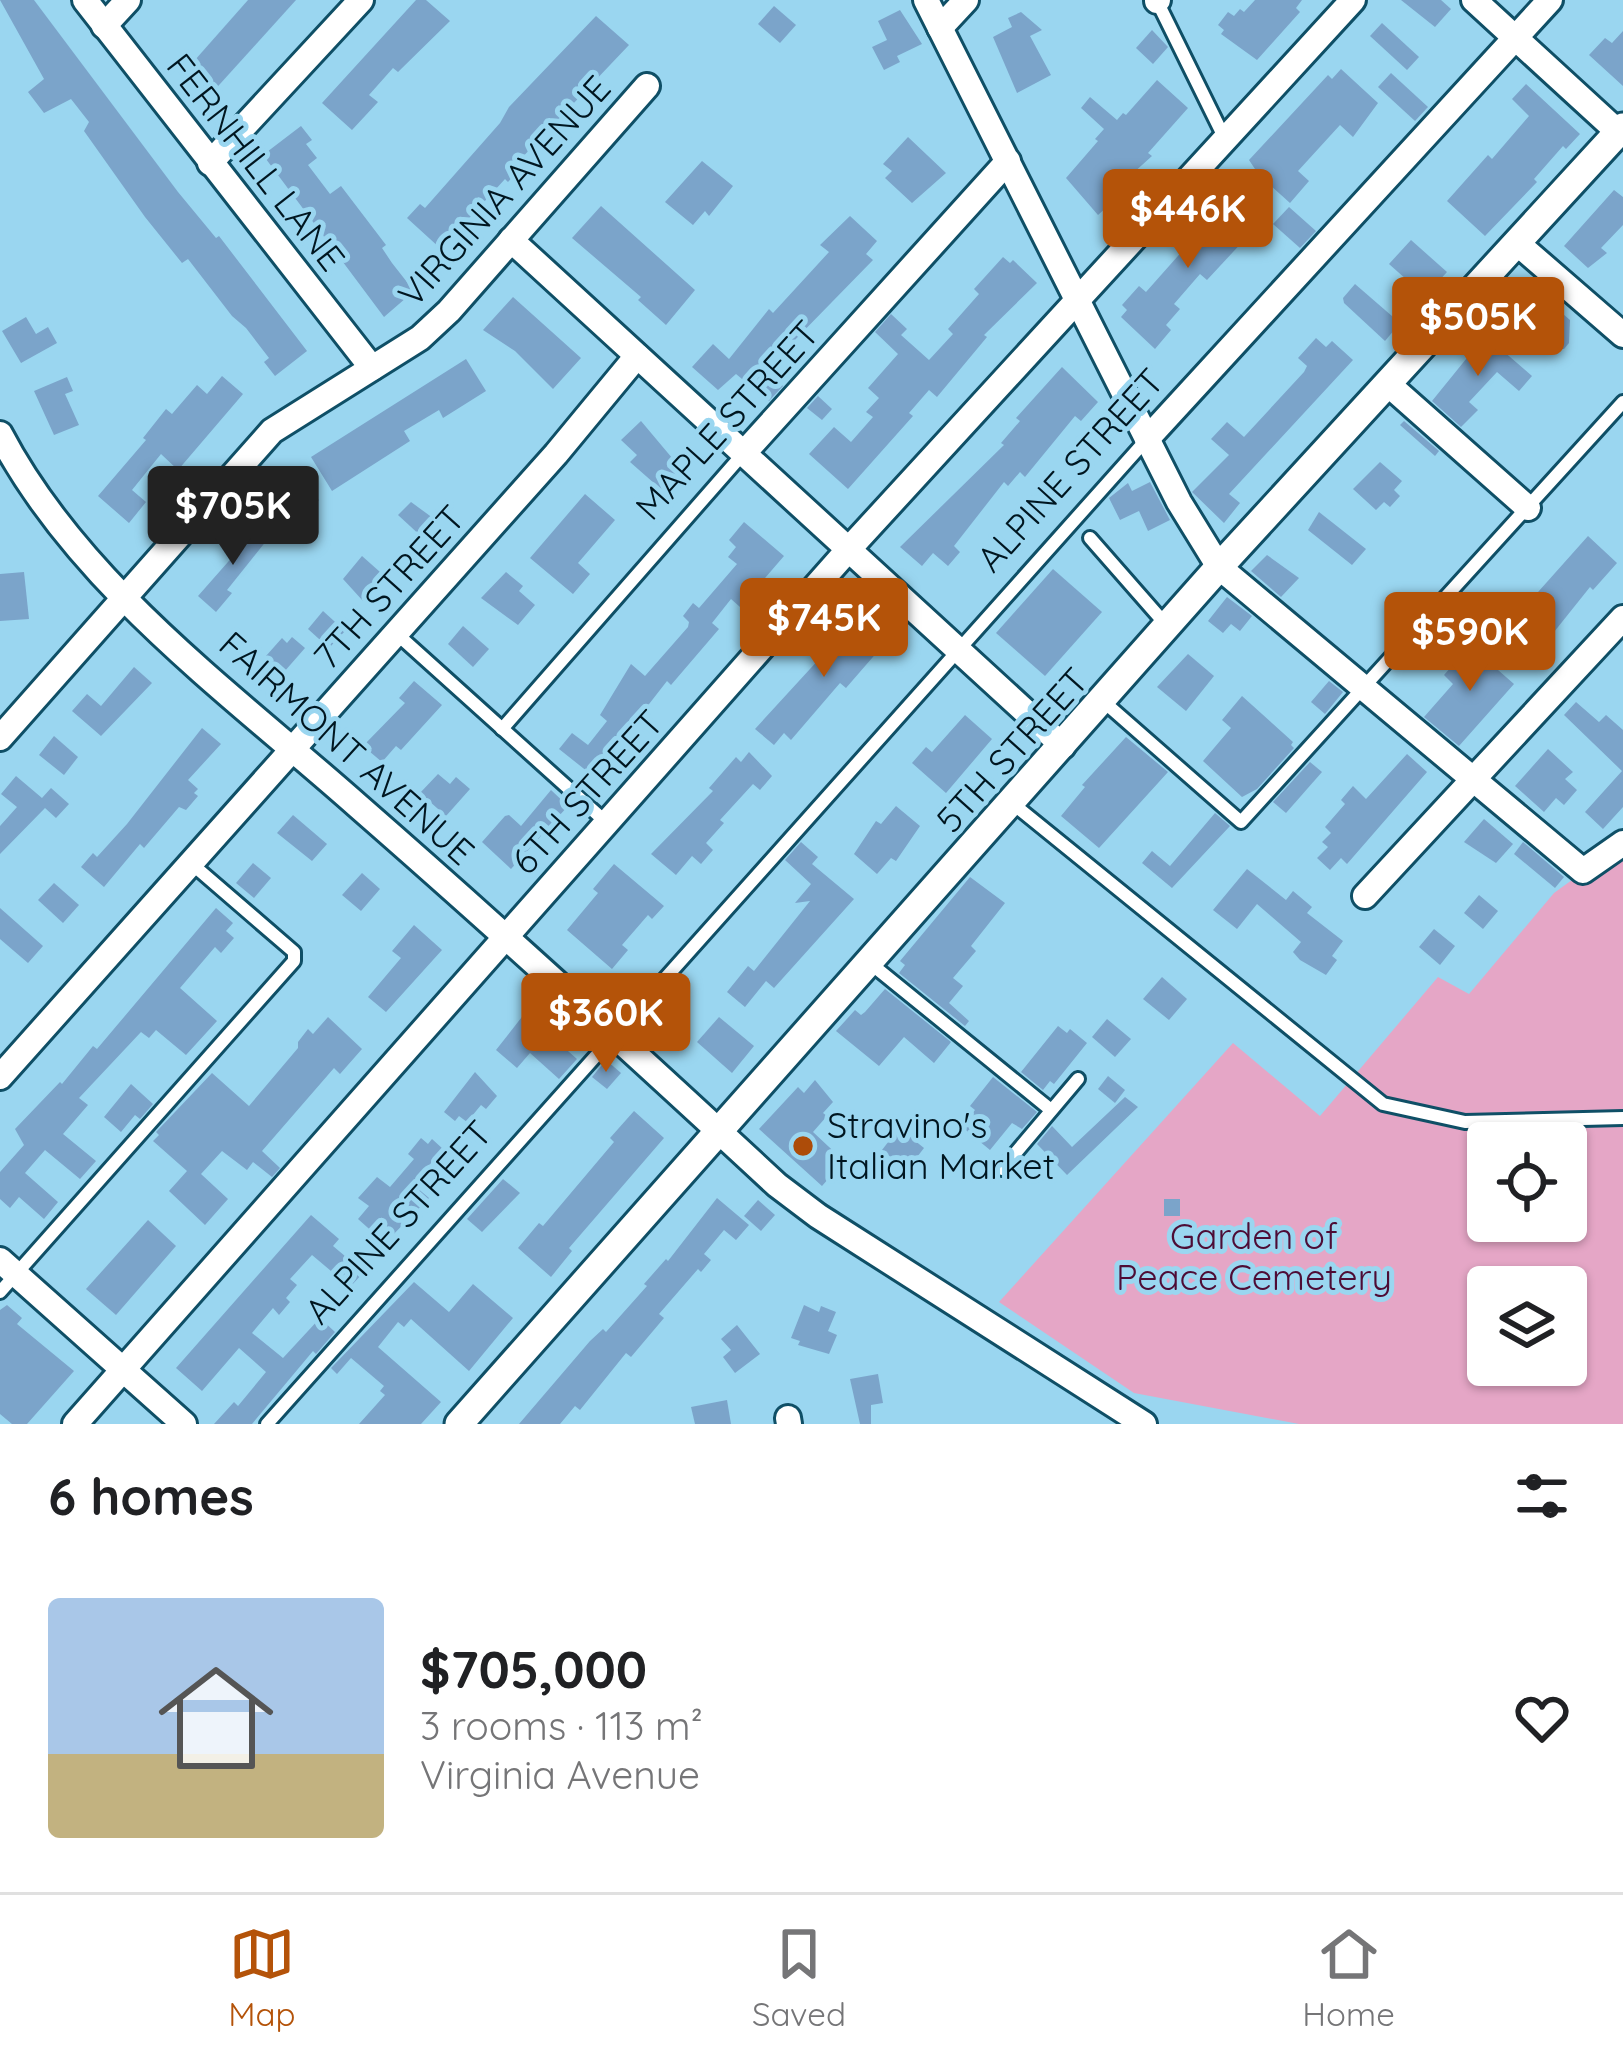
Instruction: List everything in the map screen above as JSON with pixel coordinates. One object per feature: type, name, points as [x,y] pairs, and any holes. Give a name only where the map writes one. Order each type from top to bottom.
[{"type":"street","name":"FERNHILL LANE","points":[[85,0],[372,368]]},
{"type":"street","points":[[104,26],[128,0]]},
{"type":"street","points":[[210,163],[361,0]]},
{"type":"street","points":[[926,0],[1179,502],[1220,567],[1583,871],[1623,843]]},
{"type":"street","points":[[940,28],[966,0]]},
{"type":"street","name":"6TH STREET","points":[[75,1424],[848,550],[1353,0]]},
{"type":"street","points":[[1474,0],[1621,130]]},
{"type":"street","name":"ALPINE STREET","points":[[1148,439],[1550,0]]},
{"type":"street","name":"VIRGINIA AVENUE","points":[[0,738],[272,431],[420,338],[647,86]]},
{"type":"street","name":"5TH STREET","points":[[459,1424],[1220,567],[1621,130]]},
{"type":"street","name":"MAPLE STREET","points":[[743,454],[1008,161]]},
{"type":"street","points":[[511,240],[1063,746]]},
{"type":"street","points":[[1517,243],[1623,335]]},
{"type":"street","name":"7TH STREET","points":[[0,1077],[637,356]]},
{"type":"street","points":[[1388,384],[1528,508]]},
{"type":"street","name":"FAIRMONT AVENUE","points":[[0,434],[49,515],[124,597],[720,1132],[818,1216],[1144,1424]]},
{"type":"street","points":[[1365,896],[1623,618]]},
{"type":"street","points":[[5,1275],[184,1424]]},
{"type":"lane","points":[[1157,0],[1226,140]]},
{"type":"lane","points":[[1103,701],[1241,822],[1623,402]]},
{"type":"lane","name":"ALPINE STREET","points":[[267,1424],[1148,439]]},
{"type":"lane","name":"MAPLE STREET","points":[[502,729],[743,454]]},
{"type":"lane","points":[[1090,538],[1168,626]]},
{"type":"lane","points":[[396,634],[607,824]]},
{"type":"lane","points":[[1012,803],[1383,1104],[1465,1122],[1623,1118]]},
{"type":"lane","points":[[5,1275],[295,956],[191,863]]},
{"type":"lane","points":[[870,963],[1051,1111]]},
{"type":"lane","points":[[1002,1169],[1078,1079]]},
{"type":"green space","name":"Garden of Peace Cemetery","points":[[1623,843],[1623,1424],[1299,1424],[1134,1393],[999,1302],[1233,1043],[1320,1116],[1438,977],[1469,994],[1554,893]]},
{"type":"building","points":[[0,0],[34,0],[178,192],[219,236],[307,351],[275,376],[264,362],[269,358],[246,328],[145,217],[84,131],[89,122],[71,99],[44,113],[28,92],[44,79]]},
{"type":"building","points":[[248,0],[296,0],[210,95],[187,69]]},
{"type":"building","points":[[416,0],[426,0],[450,21],[398,72],[393,68],[369,95],[378,102],[352,130],[322,103]]},
{"type":"building","points":[[1255,0],[1302,0],[1296,8],[1300,12],[1257,60],[1221,34],[1224,30],[1218,25],[1228,12],[1234,16],[1240,9],[1244,12]]},
{"type":"building","points":[[1401,0],[1441,0],[1451,9],[1435,27]]},
{"type":"building","points":[[774,6],[796,25],[780,43],[758,24]]},
{"type":"building","points":[[900,10],[922,44],[897,56],[900,62],[884,70],[872,47],[887,40],[878,21]]},
{"type":"building","points":[[1021,12],[1042,30],[1030,36],[1051,75],[1017,93],[993,37],[1012,27],[1008,18]]},
{"type":"building","points":[[596,16],[629,45],[515,165],[519,170],[508,182],[505,179],[441,249],[407,218],[420,204],[425,208],[509,107]]},
{"type":"building","points":[[1382,23],[1419,57],[1407,70],[1370,36]]},
{"type":"building","points":[[1152,30],[1168,47],[1153,64],[1136,48]]},
{"type":"building","points":[[1623,31],[1623,86],[1589,55],[1605,38],[1612,43]]},
{"type":"building","points":[[1341,69],[1378,103],[1353,137],[1340,125],[1298,171],[1309,181],[1290,203],[1249,160],[1328,75],[1332,79]]},
{"type":"building","points":[[1391,73],[1428,107],[1415,121],[1378,87]]},
{"type":"building","points":[[1157,80],[1188,108],[1148,153],[1152,156],[1111,193],[1117,198],[1098,215],[1066,178],[1104,129],[1081,108],[1090,97],[1117,120]]},
{"type":"building","points":[[1526,84],[1580,134],[1566,149],[1563,146],[1534,179],[1537,182],[1485,236],[1447,201],[1529,116],[1512,99]]},
{"type":"building","points":[[301,126],[317,158],[308,165],[330,194],[341,186],[414,291],[384,317],[263,155]]},
{"type":"building","points":[[908,137],[946,173],[912,203],[885,178],[892,171],[883,164]]},
{"type":"building","points":[[702,161],[733,186],[709,216],[705,211],[693,225],[665,202]]},
{"type":"building","points":[[1614,190],[1623,197],[1623,225],[1601,248],[1607,253],[1588,268],[1564,246]]},
{"type":"building","points":[[1232,195],[1259,224],[1207,280],[1200,274],[1174,304],[1180,309],[1155,349],[1121,317],[1127,310],[1122,305],[1139,286],[1146,292]]},
{"type":"building","points":[[601,206],[695,290],[666,325],[572,238]]},
{"type":"building","points":[[1289,207],[1316,231],[1300,248],[1273,224]]},
{"type":"building","points":[[850,216],[877,241],[866,254],[873,260],[790,345],[769,374],[783,386],[769,401],[736,374],[718,390],[692,367],[713,344],[729,359],[769,309],[773,313],[829,252],[820,245]]},
{"type":"building","points":[[1411,240],[1447,272],[1425,296],[1389,264]]},
{"type":"building","points":[[1003,257],[1010,263],[1013,260],[1037,283],[984,335],[987,337],[937,397],[929,390],[909,413],[913,416],[848,489],[809,454],[834,427],[851,442],[873,417],[866,412],[879,398],[868,388],[898,354],[875,332],[891,314],[907,329],[901,335],[929,360],[979,294],[974,289]]},
{"type":"building","points":[[1527,283],[1570,320],[1569,343],[1564,349],[1554,349],[1506,308]]},
{"type":"building","points":[[1355,284],[1400,323],[1385,341],[1344,303]]},
{"type":"building","points":[[513,297],[581,358],[553,389],[515,351],[483,330]]},
{"type":"building","points":[[26,317],[36,334],[48,327],[57,343],[21,363],[2,331]]},
{"type":"building","points":[[1480,331],[1532,376],[1519,391],[1497,372],[1469,402],[1478,410],[1461,427],[1432,401],[1475,348],[1470,343]]},
{"type":"building","points":[[1316,338],[1326,347],[1332,341],[1353,360],[1229,494],[1240,503],[1224,523],[1192,492],[1229,455],[1211,439],[1227,422],[1244,437],[1304,372],[1307,366],[1298,358]]},
{"type":"building","points":[[466,359],[486,391],[443,418],[439,410],[404,431],[410,441],[332,491],[311,457]]},
{"type":"building","points":[[1062,367],[1098,402],[1081,421],[1075,416],[1025,477],[1020,472],[1008,486],[1004,482],[954,546],[960,552],[948,566],[933,553],[922,566],[900,547],[1004,445],[1001,443],[1020,421],[1016,418]]},
{"type":"building","points":[[222,376],[243,394],[178,470],[161,454],[132,490],[146,502],[129,523],[98,496],[166,409],[172,414],[197,385],[207,394]]},
{"type":"building","points":[[67,377],[73,391],[65,394],[79,425],[54,435],[34,391]]},
{"type":"building","points":[[818,396],[832,409],[822,420],[807,408]]},
{"type":"building","points":[[641,421],[683,471],[663,491],[630,462],[637,455],[621,440]]},
{"type":"building","points":[[1404,421],[1439,451],[1435,456],[1400,425]]},
{"type":"building","points":[[1380,462],[1402,481],[1394,490],[1400,496],[1390,507],[1384,502],[1376,510],[1353,489]]},
{"type":"building","points":[[291,477],[319,500],[307,514],[276,494]]},
{"type":"building","points":[[1150,482],[1170,520],[1148,531],[1139,511],[1120,520],[1109,498],[1128,483],[1132,491]]},
{"type":"building","points":[[585,494],[615,520],[578,563],[590,574],[573,594],[530,558]]},
{"type":"building","points":[[411,502],[437,521],[423,538],[398,515]]},
{"type":"building","points":[[1319,512],[1366,549],[1352,565],[1308,530]]},
{"type":"building","points":[[744,522],[784,556],[740,607],[731,599],[712,623],[719,629],[671,685],[667,681],[593,776],[559,749],[572,733],[588,745],[607,721],[600,715],[631,664],[645,676],[688,627],[683,616],[693,603],[699,608],[737,564],[728,557],[736,547],[729,540]]},
{"type":"building","points":[[249,524],[267,540],[227,590],[232,593],[216,612],[198,596],[235,554],[228,549]]},
{"type":"building","points":[[1588,536],[1617,563],[1593,590],[1590,587],[1550,637],[1521,611]]},
{"type":"building","points":[[1267,555],[1299,578],[1281,597],[1251,571]]},
{"type":"building","points":[[362,556],[380,572],[373,580],[378,584],[363,601],[343,579]]},
{"type":"building","points":[[1053,569],[1102,612],[1045,676],[996,633]]},
{"type":"building","points":[[24,572],[29,619],[0,621],[0,574]]},
{"type":"building","points":[[506,572],[535,605],[518,625],[481,598]]},
{"type":"building","points":[[1227,597],[1252,616],[1240,631],[1231,624],[1223,633],[1208,621]]},
{"type":"building","points":[[323,611],[345,631],[329,648],[308,629]]},
{"type":"building","points":[[868,614],[892,635],[846,688],[840,683],[791,740],[784,733],[774,745],[755,729],[832,645],[837,650]]},
{"type":"building","points":[[463,626],[489,649],[473,667],[448,644]]},
{"type":"building","points":[[292,637],[305,648],[284,672],[266,656],[282,638],[287,643]]},
{"type":"building","points":[[1489,637],[1502,649],[1490,663],[1514,684],[1459,746],[1424,717],[1453,684],[1444,675],[1460,657],[1467,663]]},
{"type":"building","points":[[1188,654],[1214,676],[1186,711],[1157,687]]},
{"type":"building","points":[[134,667],[152,683],[101,736],[72,711],[87,694],[101,706]]},
{"type":"building","points":[[414,681],[442,705],[401,750],[396,746],[382,762],[363,746],[405,703],[399,698]]},
{"type":"building","points":[[1329,681],[1343,692],[1325,714],[1311,702]]},
{"type":"building","points":[[1242,696],[1294,748],[1257,789],[1242,797],[1203,761],[1231,728],[1222,720]]},
{"type":"building","points":[[1576,702],[1599,722],[1606,715],[1623,730],[1623,807],[1603,829],[1585,812],[1622,771],[1564,715]]},
{"type":"building","points":[[965,715],[992,739],[946,793],[912,763],[926,747],[932,752]]},
{"type":"building","points":[[202,728],[221,744],[188,780],[198,789],[194,793],[198,796],[186,810],[179,807],[144,848],[140,844],[104,887],[81,867],[93,853],[97,857],[127,824]]},
{"type":"building","points":[[54,736],[78,757],[64,775],[39,755]]},
{"type":"building","points":[[1126,737],[1168,772],[1099,848],[1061,816]]},
{"type":"building","points":[[1548,749],[1573,772],[1565,779],[1577,790],[1564,805],[1556,798],[1544,812],[1515,786]]},
{"type":"building","points":[[749,752],[772,776],[760,790],[753,784],[720,820],[724,823],[706,843],[713,850],[701,864],[692,856],[676,875],[651,854],[713,791],[709,788],[736,757],[741,762]]},
{"type":"building","points":[[1407,754],[1427,772],[1347,864],[1341,858],[1330,870],[1317,858],[1328,847],[1322,842],[1331,833],[1325,827],[1345,804],[1341,800],[1353,786],[1366,799]]},
{"type":"building","points":[[1310,762],[1322,772],[1286,813],[1273,802]]},
{"type":"building","points":[[438,774],[450,784],[456,777],[470,789],[446,816],[420,793]]},
{"type":"building","points":[[16,776],[42,798],[51,788],[69,804],[56,818],[45,808],[0,854],[0,826],[17,807],[1,794]]},
{"type":"building","points":[[551,790],[568,806],[511,869],[482,842],[505,816],[521,826]]},
{"type":"building","points":[[896,806],[920,826],[896,861],[891,858],[877,874],[854,854],[876,821],[881,824]]},
{"type":"building","points":[[1215,813],[1230,826],[1172,888],[1142,863],[1152,851],[1170,866]]},
{"type":"building","points":[[293,815],[327,844],[312,861],[277,833]]},
{"type":"building","points":[[1484,819],[1513,844],[1496,863],[1464,842]]},
{"type":"building","points":[[801,842],[818,857],[812,864],[854,899],[774,988],[766,981],[745,1007],[727,992],[748,966],[754,971],[810,901],[795,903],[811,884],[785,860]]},
{"type":"building","points":[[1523,842],[1564,877],[1555,888],[1514,854]]},
{"type":"building","points":[[253,863],[271,878],[254,898],[236,883]]},
{"type":"building","points":[[614,864],[664,906],[652,919],[648,915],[622,945],[628,950],[612,969],[567,930],[598,893],[593,889]]},
{"type":"building","points":[[1247,869],[1286,900],[1293,891],[1312,907],[1307,913],[1343,941],[1326,975],[1300,960],[1293,952],[1301,942],[1257,904],[1237,929],[1213,910]]},
{"type":"building","points":[[362,873],[380,889],[361,911],[342,895]]},
{"type":"building","points":[[970,877],[1005,903],[953,978],[963,986],[949,1003],[969,1021],[965,1026],[899,973],[905,965],[900,961]]},
{"type":"building","points":[[54,883],[79,905],[63,923],[38,900]]},
{"type":"building","points":[[1479,895],[1498,911],[1483,929],[1464,913]]},
{"type":"building","points":[[0,908],[43,946],[28,963],[0,939]]},
{"type":"building","points":[[216,908],[233,923],[226,931],[234,938],[221,953],[215,947],[180,988],[217,1021],[186,1055],[156,1030],[149,1038],[141,1032],[79,1098],[88,1105],[63,1134],[96,1161],[80,1179],[45,1150],[25,1173],[58,1202],[44,1219],[19,1197],[10,1208],[0,1199],[0,1172],[24,1145],[15,1129],[93,1046],[97,1049]]},
{"type":"building","points":[[414,925],[442,950],[386,1012],[368,997],[401,958],[392,951]]},
{"type":"building","points":[[1434,929],[1455,946],[1440,965],[1419,947]]},
{"type":"building","points":[[1162,977],[1187,999],[1169,1020],[1143,999]]},
{"type":"building","points":[[885,989],[951,1042],[934,1063],[904,1037],[879,1066],[836,1031],[855,1010],[861,1015],[865,1012]]},
{"type":"building","points":[[665,995],[683,1010],[664,1032],[646,1016]]},
{"type":"building","points":[[525,1013],[577,1059],[559,1079],[530,1053],[517,1068],[496,1050]]},
{"type":"building","points":[[328,1017],[362,1049],[340,1074],[334,1068],[262,1151],[280,1168],[272,1177],[253,1162],[247,1170],[222,1151],[201,1174],[228,1199],[205,1225],[169,1191],[187,1171],[153,1141],[159,1135],[156,1132],[212,1073],[249,1106],[298,1048],[308,1029],[313,1034]]},
{"type":"building","points":[[719,1017],[754,1046],[732,1073],[697,1042]]},
{"type":"building","points":[[1107,1019],[1131,1039],[1115,1057],[1092,1037]]},
{"type":"building","points":[[1058,1026],[1087,1043],[1054,1084],[1050,1081],[1043,1090],[1021,1072]]},
{"type":"building","points":[[606,1060],[621,1073],[607,1089],[592,1077]]},
{"type":"building","points":[[475,1072],[497,1096],[486,1109],[481,1105],[467,1122],[459,1116],[455,1121],[444,1112]]},
{"type":"building","points":[[1108,1076],[1125,1090],[1115,1103],[1098,1089]]},
{"type":"building","points":[[993,1077],[1037,1112],[1022,1129],[1012,1123],[990,1150],[962,1127],[975,1110],[970,1106]]},
{"type":"building","name":"Stravino's Italian Market","points":[[815,1080],[833,1102],[813,1132],[844,1161],[822,1186],[759,1129],[798,1087],[804,1093]]},
{"type":"building","points":[[131,1084],[153,1104],[121,1132],[104,1117]]},
{"type":"building","points":[[1125,1097],[1138,1107],[1067,1175],[1037,1144],[1052,1126],[1072,1147]]},
{"type":"building","points":[[634,1111],[664,1138],[569,1248],[572,1251],[551,1277],[518,1248],[539,1223],[543,1226]]},
{"type":"building","points":[[899,1128],[924,1148],[907,1170],[882,1150]]},
{"type":"building","points":[[421,1138],[428,1144],[432,1139],[443,1149],[416,1187],[429,1198],[385,1243],[358,1219],[369,1206],[358,1198],[377,1177],[390,1187],[414,1159],[408,1154]]},
{"type":"building","points":[[503,1179],[520,1193],[482,1232],[467,1219]]},
{"type":"building","points":[[717,1198],[749,1225],[736,1240],[724,1230],[704,1254],[711,1260],[701,1272],[698,1269],[659,1314],[664,1318],[631,1357],[626,1353],[580,1410],[575,1406],[560,1424],[519,1424],[590,1341],[603,1329],[606,1332],[647,1286],[644,1284]]},
{"type":"building","points":[[1164,1199],[1180,1199],[1180,1216],[1164,1216]]},
{"type":"building","points":[[758,1200],[775,1215],[761,1231],[744,1216]]},
{"type":"building","points":[[311,1215],[339,1239],[333,1246],[364,1272],[350,1287],[312,1255],[290,1279],[297,1285],[286,1298],[290,1302],[279,1315],[273,1308],[252,1333],[283,1358],[320,1318],[335,1332],[316,1354],[313,1351],[252,1424],[214,1424],[234,1402],[238,1406],[266,1372],[239,1348],[202,1391],[176,1368]]},
{"type":"building","points":[[148,1220],[176,1246],[116,1315],[86,1289]]},
{"type":"building","points":[[414,1282],[449,1312],[473,1284],[513,1318],[469,1371],[411,1319],[404,1327],[398,1322],[378,1347],[441,1402],[421,1424],[359,1424],[385,1395],[380,1391],[384,1386],[351,1358],[337,1374],[331,1368]]},
{"type":"building","points":[[7,1305],[22,1318],[17,1324],[74,1371],[27,1424],[12,1424],[0,1414],[0,1310]]},
{"type":"building","points":[[804,1305],[819,1312],[821,1306],[836,1312],[828,1331],[837,1335],[829,1354],[798,1345],[800,1341],[791,1338]]},
{"type":"building","points":[[737,1325],[760,1354],[735,1373],[723,1357],[731,1350],[721,1339]]},
{"type":"building","points":[[878,1374],[883,1403],[871,1405],[871,1424],[860,1424],[850,1379]]},
{"type":"building","points":[[727,1400],[731,1424],[695,1424],[691,1407]]},
{"type":"place","name":"Stravino's Italian Market","points":[[803,1146]]}]
